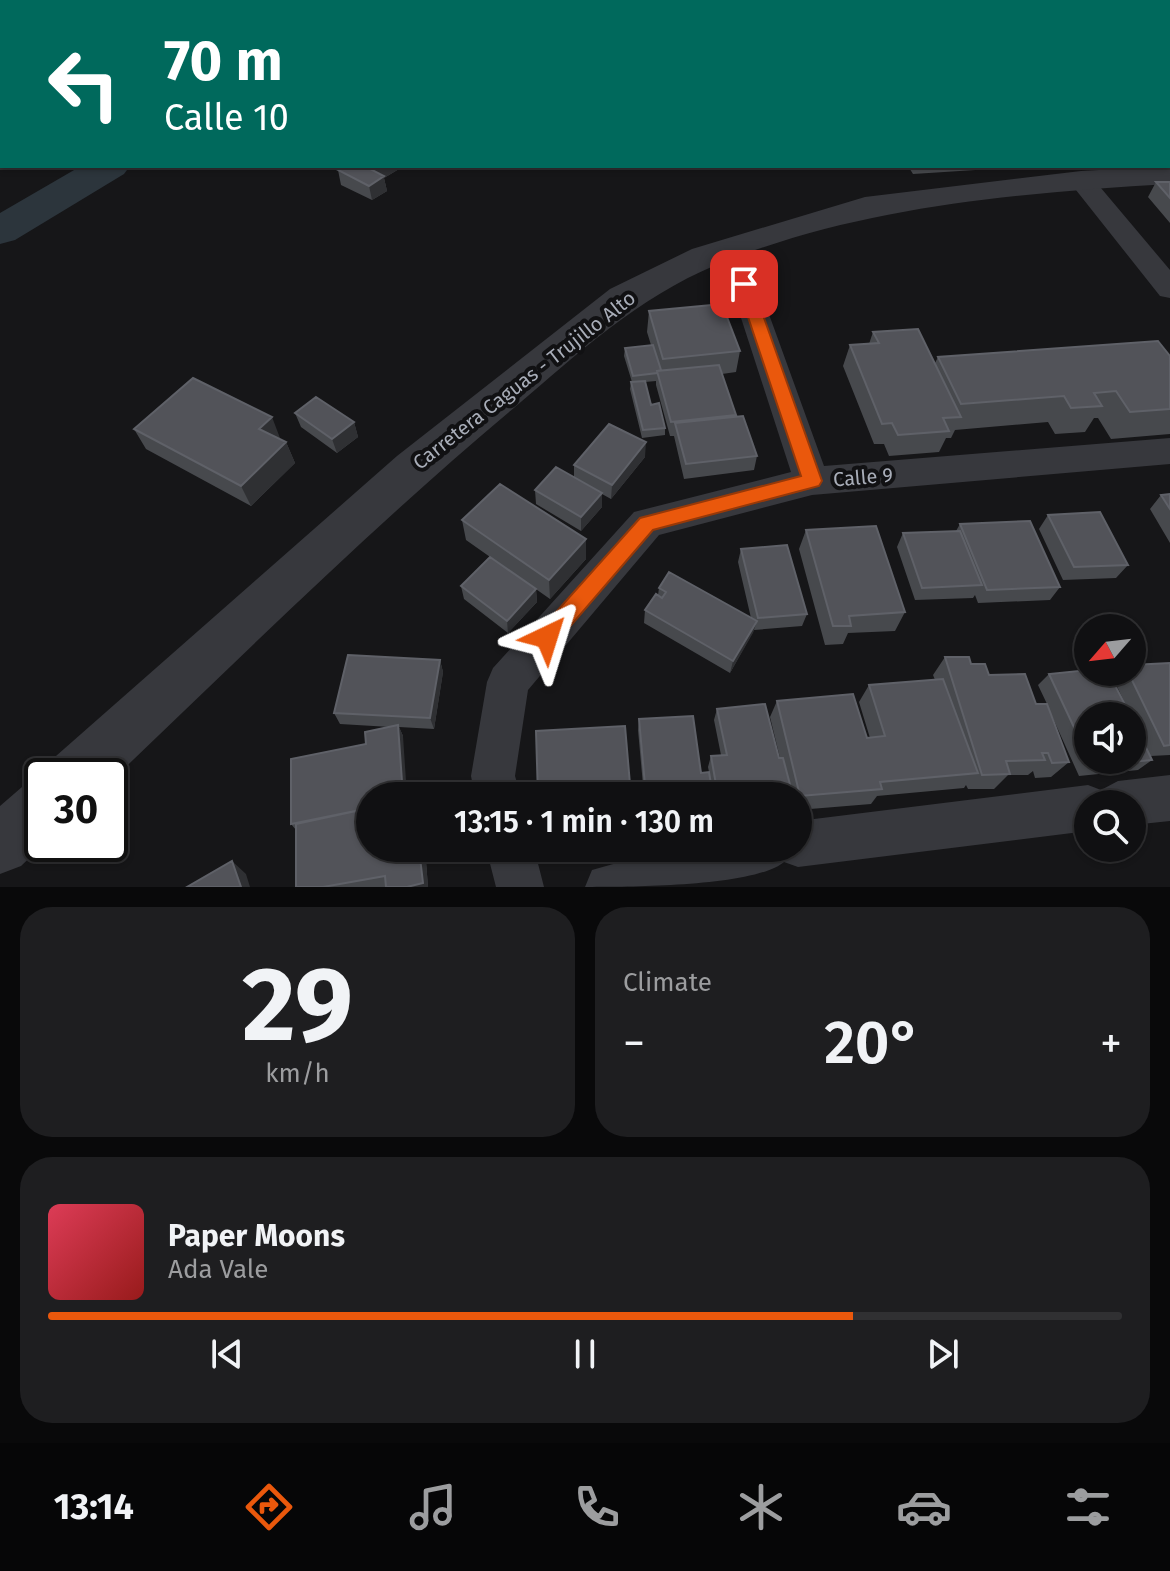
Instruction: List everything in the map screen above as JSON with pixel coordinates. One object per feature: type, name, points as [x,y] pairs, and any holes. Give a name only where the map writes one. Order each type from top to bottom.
[{"type":"street","name":"Carretera Caguas - Trujillo Alto","points":[[96,758],[412,468],[623,297],[704,257],[865,207],[1081,180],[1170,175]]},
{"type":"street","points":[[1081,180],[1170,289]]},
{"type":"street","points":[[744,284],[812,481]]},
{"type":"street","name":"Calle 9","points":[[494,782],[508,682],[647,523],[812,481],[1170,451]]},
{"type":"street","points":[[1146,801],[1170,798]]},
{"type":"street","points":[[812,842],[1074,810]]},
{"type":"street","points":[[0,845],[24,823]]},
{"type":"street","points":[[514,862],[520,887]]},
{"type":"street","points":[[609,887],[710,862]]},
{"type":"building","points":[[375,168],[372,170],[384,176],[369,186],[338,170]]},
{"type":"building","points":[[1156,182],[1170,182],[1170,198]]},
{"type":"building","points":[[722,304],[740,351],[663,359],[649,311]]},
{"type":"building","points":[[918,329],[961,417],[943,418],[949,431],[898,435],[892,423],[882,424],[850,345],[879,343],[873,332]]},
{"type":"building","points":[[1158,341],[1170,356],[1170,409],[1130,412],[1116,391],[1094,393],[1102,406],[1071,408],[1064,396],[961,404],[938,357]]},
{"type":"building","points":[[653,345],[661,370],[633,376],[625,348]]},
{"type":"building","points":[[719,365],[736,415],[671,422],[657,371]]},
{"type":"building","points":[[193,378],[272,417],[259,429],[286,442],[241,486],[134,429]]},
{"type":"building","points":[[645,381],[651,405],[659,403],[665,428],[643,430],[631,382]]},
{"type":"building","points":[[316,397],[354,422],[332,439],[295,413]]},
{"type":"building","points":[[743,416],[757,456],[686,464],[675,423]]},
{"type":"building","points":[[609,424],[646,442],[612,485],[574,465]]},
{"type":"building","points":[[556,467],[602,493],[581,517],[535,490]]},
{"type":"building","points":[[500,484],[586,539],[549,580],[462,520]]},
{"type":"building","points":[[1170,494],[1170,509],[1161,495]]},
{"type":"building","points":[[1100,512],[1128,565],[1074,567],[1048,515]]},
{"type":"building","points":[[1030,521],[1060,587],[987,590],[960,524]]},
{"type":"building","points":[[876,526],[905,612],[849,616],[851,626],[833,626],[806,530]]},
{"type":"building","points":[[960,531],[982,585],[922,588],[903,533]]},
{"type":"building","points":[[787,545],[807,614],[758,618],[741,549]]},
{"type":"building","points":[[490,557],[536,589],[507,621],[461,586]]},
{"type":"building","points":[[669,572],[757,621],[733,661],[645,610],[656,594],[662,598],[666,592],[659,588]]},
{"type":"building","points":[[348,655],[440,660],[430,718],[334,713]]},
{"type":"building","points":[[945,657],[969,657],[971,664],[985,664],[989,675],[1025,674],[1036,704],[1047,704],[1069,762],[1052,763],[1048,753],[1042,753],[1045,760],[1006,761],[1010,774],[982,775]]},
{"type":"building","points":[[1170,663],[1170,745],[1164,746],[1146,709],[1146,702],[1143,702],[1135,686],[1146,686],[1146,664]]},
{"type":"building","points":[[1074,671],[1074,686],[1115,686],[1124,702],[1074,702],[1074,727],[1049,674]]},
{"type":"building","points":[[943,679],[978,773],[880,782],[882,789],[812,795],[812,782],[797,782],[777,701],[853,694],[867,738],[885,736],[869,685]]},
{"type":"building","points":[[765,704],[779,758],[783,758],[789,782],[716,782],[711,756],[727,755],[717,709]]},
{"type":"building","points":[[693,716],[701,773],[709,772],[711,782],[645,782],[639,719]]},
{"type":"building","points":[[398,725],[402,782],[356,782],[356,811],[291,824],[291,759],[366,744],[365,732]]},
{"type":"building","points":[[625,726],[630,782],[538,782],[536,731]]},
{"type":"building","points":[[356,811],[356,862],[421,862],[423,883],[386,887],[385,876],[323,887],[296,887],[296,824]]},
{"type":"building","points":[[232,861],[241,887],[187,887]]},
{"type":"waterway","points":[[0,231],[107,168]]},
{"type":"route","points":[[547,637],[647,523],[812,481],[744,284]]}]
